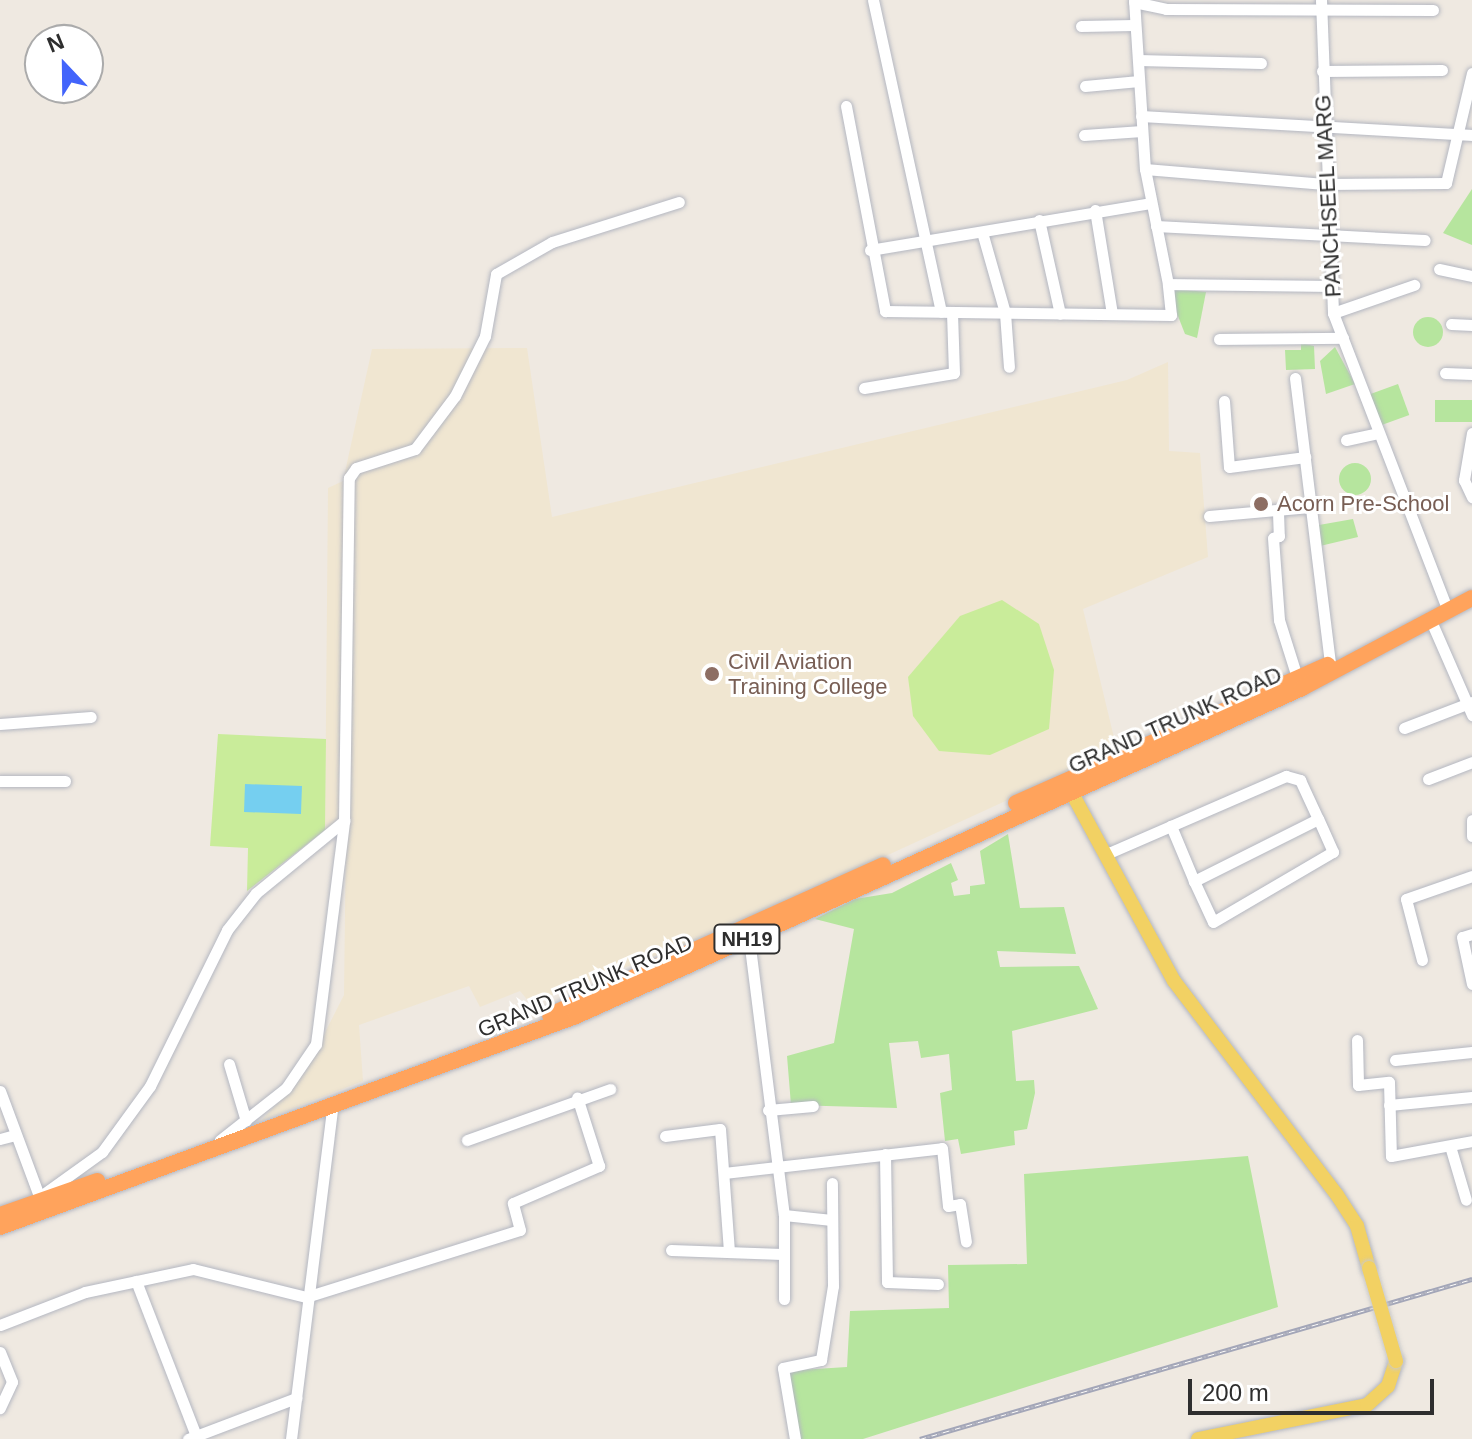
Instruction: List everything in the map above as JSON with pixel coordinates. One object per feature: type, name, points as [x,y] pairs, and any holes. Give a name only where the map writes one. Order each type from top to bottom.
[{"type":"highway","name":"GRAND TRUNK ROAD","points":[[0,1215],[37,1199],[220,1140],[553,1014],[1067,785],[1302,688],[1431,621],[1472,588]]},
{"type":"highway","name":"GRAND TRUNK ROAD","points":[[0,1227],[482,1055],[749,939],[1067,785],[1446,607],[1472,598]]},
{"type":"main road","points":[[1067,785],[1174,981],[1357,1226],[1396,1361],[1388,1386],[1367,1405],[1198,1439]]},
{"type":"street","points":[[864,388],[954,373],[947,312],[926,242],[873,0]]},
{"type":"street","points":[[846,106],[870,250],[885,311],[1171,315],[1168,284],[1145,169],[1134,1],[1433,10]]},
{"type":"street","name":"PANCHSEEL MARG","points":[[1320,5],[1326,234],[1333,313],[1374,434],[1446,607]]},
{"type":"street","points":[[1081,26],[1134,25]]},
{"type":"street","points":[[1138,60],[1261,63]]},
{"type":"street","points":[[1322,71],[1442,70]]},
{"type":"street","points":[[1145,169],[1324,184],[1446,183],[1456,132],[1472,77]]},
{"type":"street","points":[[1085,86],[1139,81]]},
{"type":"street","points":[[1141,116],[1472,135]]},
{"type":"street","points":[[1084,135],[1142,131]]},
{"type":"street","points":[[220,1140],[286,1088],[316,1044],[344,821],[349,478],[356,468],[415,449],[455,396],[485,336],[496,274],[552,242],[679,202]]},
{"type":"street","points":[[870,250],[1150,203]]},
{"type":"street","points":[[1095,210],[1112,314]]},
{"type":"street","points":[[1039,220],[1060,314]]},
{"type":"street","points":[[1156,226],[1425,240]]},
{"type":"street","points":[[982,232],[1005,313],[1009,367]]},
{"type":"street","points":[[1439,269],[1472,276]]},
{"type":"street","points":[[1168,284],[1329,286]]},
{"type":"street","points":[[1333,313],[1414,285]]},
{"type":"street","points":[[1451,324],[1472,325]]},
{"type":"street","points":[[1219,339],[1343,338]]},
{"type":"street","points":[[1445,373],[1472,374]]},
{"type":"street","points":[[1295,378],[1330,664]]},
{"type":"street","points":[[1224,401],[1229,467],[1305,457]]},
{"type":"street","points":[[1472,433],[1464,480],[1472,497]]},
{"type":"street","points":[[1346,440],[1374,434]]},
{"type":"street","points":[[1209,516],[1310,507]]},
{"type":"street","points":[[1278,512],[1279,620],[1297,677]]},
{"type":"street","points":[[1404,728],[1470,707],[1431,621]]},
{"type":"street","points":[[0,724],[91,717]]},
{"type":"street","points":[[1428,779],[1472,762]]},
{"type":"street","points":[[1105,854],[1286,776],[1300,780],[1333,852],[1213,922],[1171,826]]},
{"type":"street","points":[[0,781],[65,781]]},
{"type":"street","points":[[1194,881],[1318,819]]},
{"type":"street","points":[[1472,820],[1472,836]]},
{"type":"street","points":[[0,1091],[37,1199],[102,1152],[150,1086],[227,930],[256,893],[344,821]]},
{"type":"street","points":[[1422,960],[1406,899],[1472,876]]},
{"type":"street","points":[[1472,934],[1462,937],[1472,984]]},
{"type":"street","points":[[749,939],[775,1166],[784,1215],[784,1299]]},
{"type":"street","points":[[1357,1040],[1358,1085],[1389,1082],[1391,1156],[1472,1141]]},
{"type":"street","points":[[1395,1060],[1472,1052]]},
{"type":"street","points":[[229,1064],[246,1121]]},
{"type":"street","points":[[467,1140],[577,1097],[610,1089]]},
{"type":"street","points":[[0,1325],[136,1281],[193,1269],[306,1297],[520,1230],[513,1203],[599,1166],[577,1097]]},
{"type":"street","points":[[1389,1105],[1472,1097]]},
{"type":"street","points":[[768,1110],[813,1106]]},
{"type":"street","points":[[291,1439],[306,1297],[332,1110]]},
{"type":"street","points":[[665,1136],[720,1129],[729,1251]]},
{"type":"street","points":[[0,1139],[15,1135]]},
{"type":"street","points":[[1450,1146],[1466,1200]]},
{"type":"street","points":[[724,1173],[942,1148],[948,1206],[960,1204],[966,1242]]},
{"type":"street","points":[[885,1154],[887,1282],[938,1284]]},
{"type":"street","points":[[795,1439],[783,1368],[821,1360],[833,1286],[832,1183]]},
{"type":"street","points":[[784,1215],[832,1220]]},
{"type":"street","points":[[671,1250],[782,1254]]},
{"type":"street","points":[[136,1281],[192,1438],[296,1398]]},
{"type":"street","points":[[0,1352],[12,1382],[0,1408]]},
{"type":"shaded area","name":"Civil Aviation Training College","points":[[527,348],[552,517],[1127,380],[1168,362],[1169,451],[1200,453],[1208,557],[1083,609],[1117,750],[722,931],[530,1003],[520,991],[480,1007],[469,986],[359,1025],[363,1081],[261,1121],[305,1072],[344,995],[346,830],[325,830],[328,488],[343,481],[372,349]]},
{"type":"green space","points":[[1472,189],[1472,245],[1443,233]]},
{"type":"green space","points":[[1167,288],[1206,292],[1197,338],[1185,334]]},
{"type":"green space","points":[[1428,317],[1439,321],[1443,332],[1439,343],[1428,347],[1417,343],[1413,332],[1417,321]]},
{"type":"green space","points":[[1301,343],[1314,346],[1315,369],[1286,370],[1285,350],[1301,350]]},
{"type":"green space","points":[[1335,347],[1355,384],[1326,394],[1320,361]]},
{"type":"green space","points":[[1398,384],[1409,415],[1381,425],[1370,394]]},
{"type":"green space","points":[[1435,400],[1472,400],[1472,422],[1435,422]]},
{"type":"green space","points":[[1355,463],[1366,468],[1371,479],[1366,490],[1355,495],[1344,490],[1339,479],[1344,468]]},
{"type":"green space","points":[[1353,519],[1358,537],[1320,546],[1319,525]]},
{"type":"green space","points":[[1002,600],[1039,624],[1054,670],[1049,729],[990,755],[939,751],[913,716],[908,677],[960,616]]},
{"type":"green space","points":[[218,734],[326,739],[325,830],[247,891],[248,848],[210,846]]},
{"type":"green space","points":[[1008,834],[1020,908],[1064,907],[1076,954],[997,951],[1000,967],[1079,966],[1098,1009],[1012,1031],[1016,1081],[1034,1080],[1035,1093],[1027,1129],[1014,1131],[1015,1145],[961,1154],[958,1139],[945,1141],[940,1093],[952,1090],[949,1054],[921,1058],[918,1041],[889,1043],[897,1108],[791,1105],[787,1056],[834,1043],[854,929],[815,919],[855,899],[892,893],[951,863],[958,880],[951,883],[954,896],[970,894],[970,886],[985,884],[980,851]]},
{"type":"green space","points":[[1248,1156],[1278,1307],[863,1439],[797,1439],[784,1371],[847,1367],[850,1311],[949,1308],[948,1265],[1027,1264],[1024,1174]]},
{"type":"water","points":[[245,784],[302,786],[301,814],[244,812]]},
{"type":"railway","points":[[920,1439],[1472,1279]]},
{"type":"place","name":"Acorn Pre-School","points":[[1261,504]]},
{"type":"place","name":"Civil Aviation Training College","points":[[712,674]]}]
